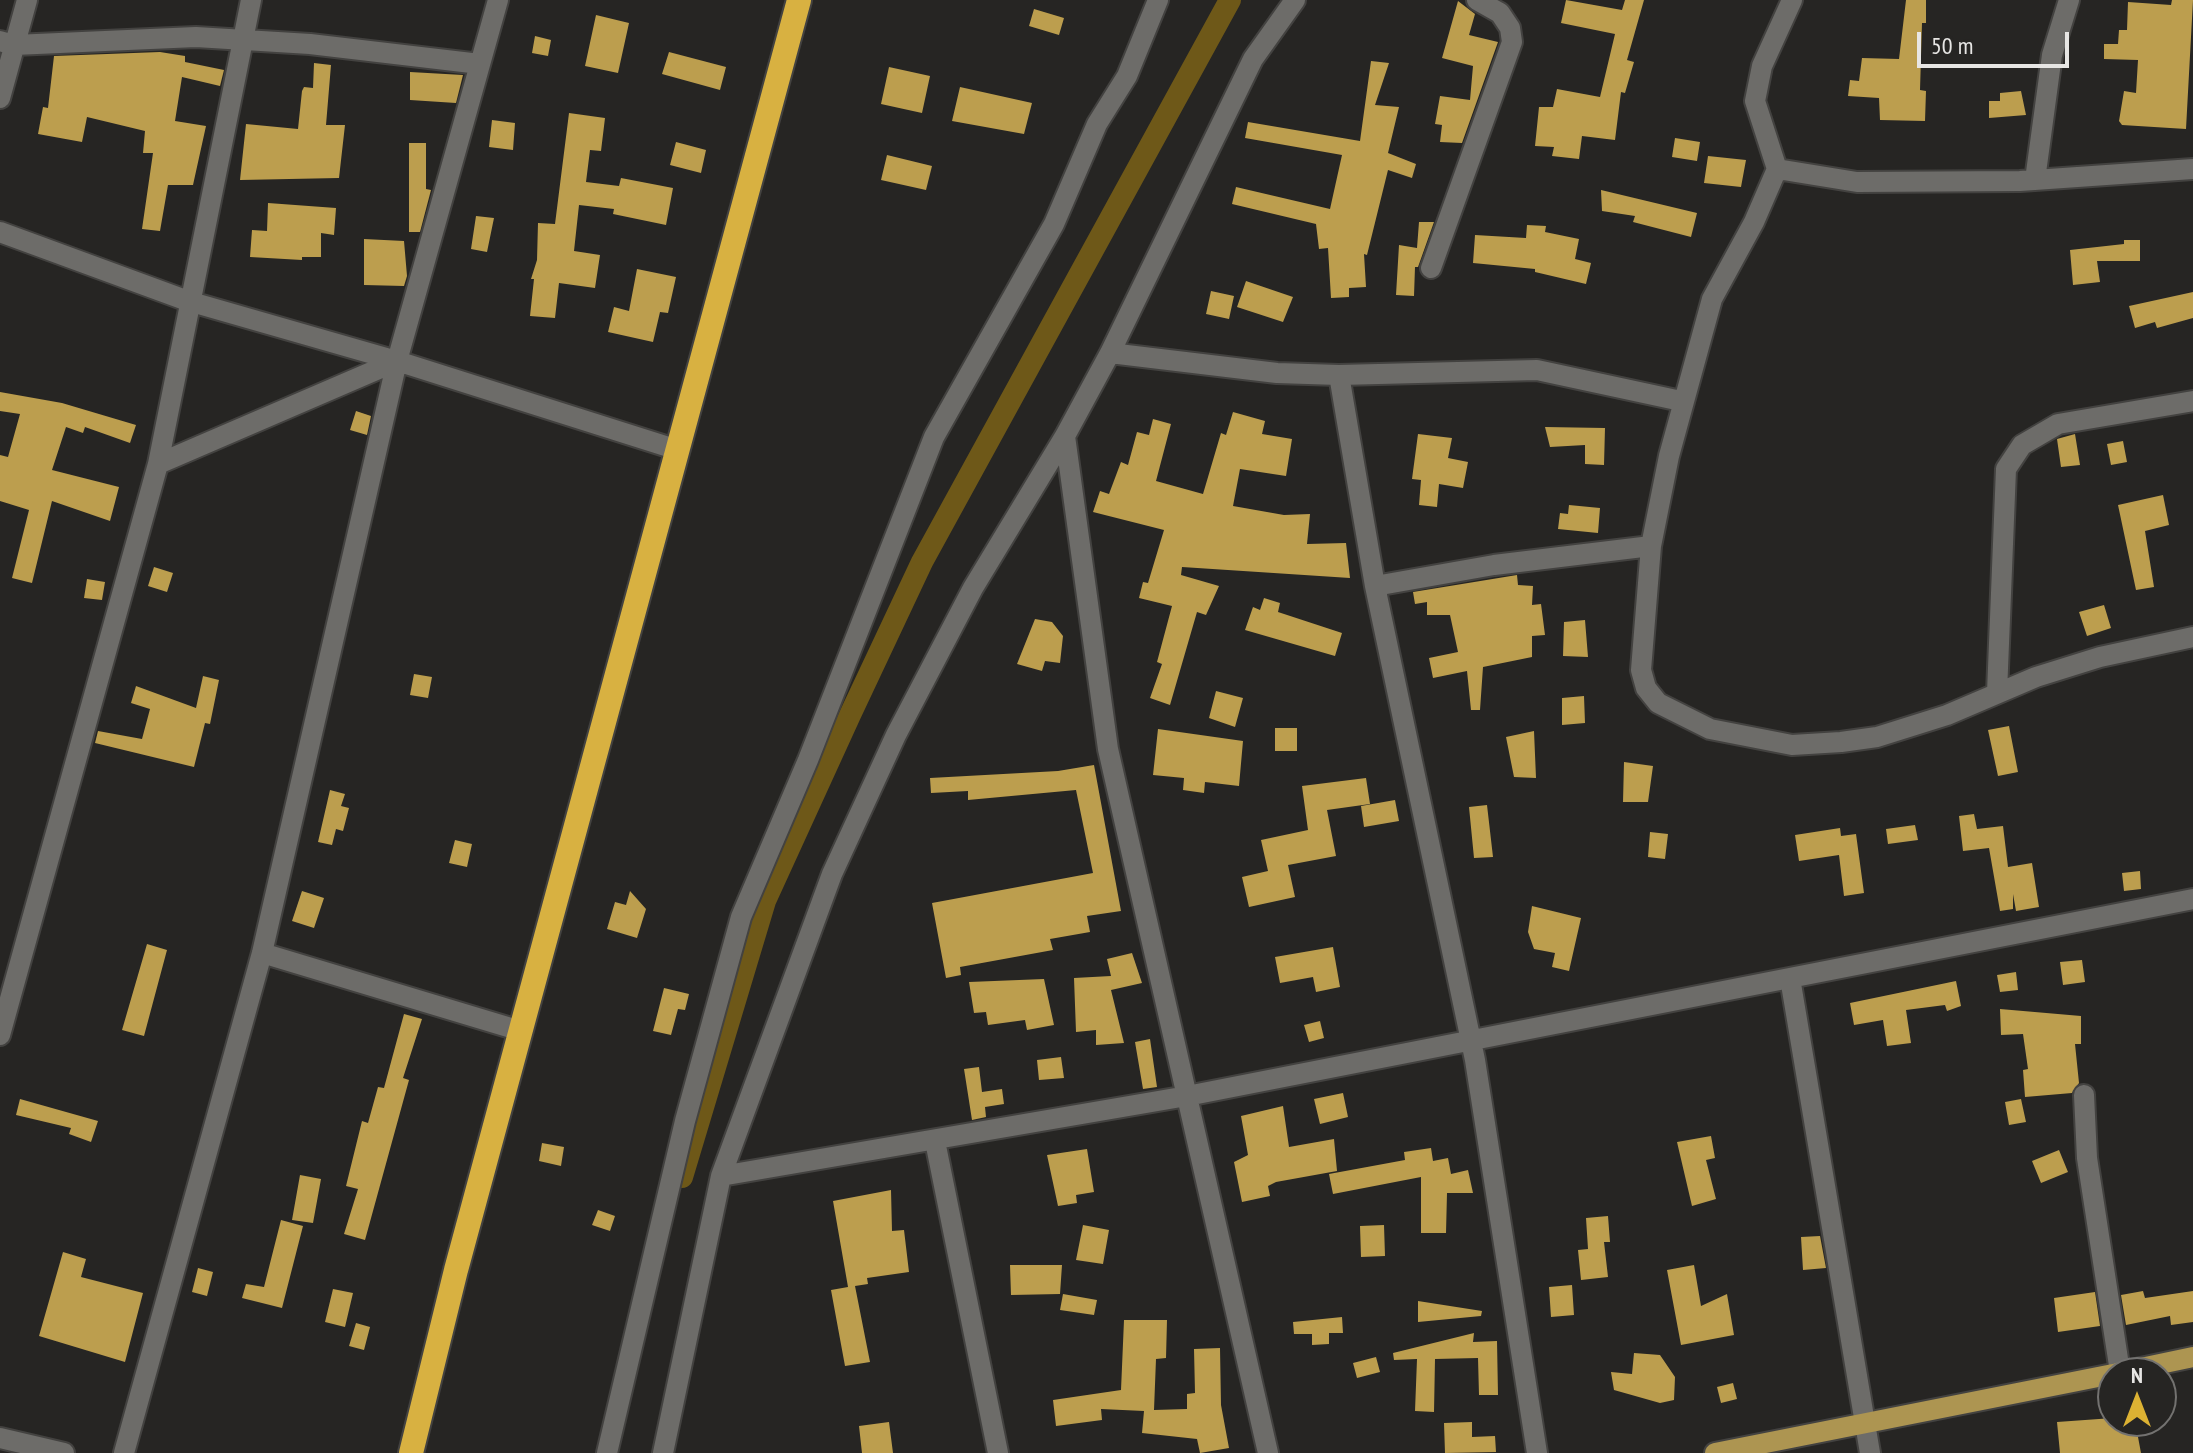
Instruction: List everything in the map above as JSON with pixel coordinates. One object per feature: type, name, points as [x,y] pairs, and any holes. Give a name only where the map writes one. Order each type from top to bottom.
[{"type":"highway","points":[[411,1453],[521,1031],[799,0]]},
{"type":"main road","points":[[1715,1453],[2097,1377]]},
{"type":"street","points":[[0,98],[7,43],[27,0]]},
{"type":"street","points":[[0,1035],[158,464],[188,301],[251,0]]},
{"type":"street","points":[[124,1453],[262,953],[397,361],[498,0]]},
{"type":"street","points":[[607,1453],[685,1121],[741,917],[808,760],[934,437],[1054,224],[1097,124],[1127,76],[1158,0]]},
{"type":"street","points":[[663,1453],[721,1176],[832,874],[896,735],[973,588],[1065,436],[1110,353],[1253,59],[1295,0]]},
{"type":"street","points":[[1431,268],[1512,42],[1510,28],[1500,13],[1477,0]]},
{"type":"street","points":[[1792,0],[1762,66],[1755,101],[1777,169],[1754,222],[1712,299],[1681,401],[1651,546],[1641,670],[1646,688],[1658,703],[1710,729],[1792,745],[1841,742],[1877,737],[1933,720],[1997,693],[2100,657],[2193,637]]},
{"type":"street","points":[[2035,180],[2052,55],[2069,0]]},
{"type":"street","points":[[7,43],[196,37],[310,44],[480,64]]},
{"type":"street","points":[[1777,169],[1857,182],[2035,180],[2193,169]]},
{"type":"street","points":[[0,232],[188,301],[397,361],[678,450]]},
{"type":"street","points":[[1110,353],[1277,373],[1339,375],[1537,370],[1681,401]]},
{"type":"street","points":[[158,464],[397,361]]},
{"type":"street","points":[[1339,375],[1375,586],[1471,1040],[1537,1453]]},
{"type":"street","points":[[1997,693],[2006,469],[2022,445],[2058,424],[2193,401]]},
{"type":"street","points":[[1065,436],[1108,749],[1268,1453]]},
{"type":"street","points":[[1375,586],[1494,565],[1651,546]]},
{"type":"street","points":[[721,1176],[1187,1096],[2193,899]]},
{"type":"street","points":[[262,953],[521,1031]]},
{"type":"street","points":[[1790,978],[1870,1453]]},
{"type":"street","points":[[2084,1095],[2087,1158],[2115,1357]]},
{"type":"street","points":[[935,1141],[998,1453]]},
{"type":"street","points":[[0,1438],[64,1453]]},
{"type":"building","points":[[1566,0],[1622,10],[1625,0],[1644,0],[1627,60],[1634,62],[1625,93],[1621,92],[1615,140],[1582,136],[1579,159],[1552,156],[1554,147],[1535,146],[1539,107],[1553,107],[1557,89],[1600,97],[1615,34],[1561,23]]},
{"type":"building","points":[[1906,0],[1926,0],[1926,23],[1922,23],[1920,90],[1926,91],[1925,121],[1880,120],[1879,98],[1848,96],[1850,80],[1859,81],[1862,58],[1899,59]]},
{"type":"building","points":[[2172,0],[2193,0],[2186,129],[2122,125],[2119,121],[2124,91],[2136,93],[2138,60],[2104,59],[2104,44],[2118,44],[2119,30],[2127,30],[2128,2],[2171,5]]},
{"type":"building","points":[[1458,1],[1475,14],[1469,35],[1498,42],[1462,143],[1440,142],[1442,125],[1435,124],[1440,96],[1470,100],[1473,66],[1442,58]]},
{"type":"building","points":[[1034,9],[1064,18],[1059,35],[1029,26]]},
{"type":"building","points":[[596,15],[629,23],[618,73],[585,66]]},
{"type":"building","points":[[535,36],[551,40],[548,56],[532,53]]},
{"type":"building","points":[[160,52],[185,56],[185,62],[224,70],[220,86],[182,77],[175,121],[206,126],[193,185],[168,185],[160,231],[142,229],[153,153],[143,153],[145,131],[87,117],[82,142],[38,134],[43,107],[48,108],[54,56]]},
{"type":"building","points":[[669,52],[726,67],[720,90],[662,74]]},
{"type":"building","points":[[1371,61],[1389,63],[1375,105],[1399,107],[1388,153],[1416,164],[1412,178],[1388,170],[1367,255],[1364,254],[1366,287],[1349,288],[1349,297],[1331,298],[1328,248],[1319,249],[1316,224],[1232,204],[1236,187],[1330,209],[1342,155],[1245,138],[1248,122],[1360,141]]},
{"type":"building","points":[[314,63],[331,65],[326,125],[345,125],[339,178],[240,180],[246,124],[298,129],[302,91],[304,87],[313,88]]},
{"type":"building","points":[[889,67],[930,76],[922,113],[881,104]]},
{"type":"building","points":[[410,72],[463,75],[456,103],[410,100]]},
{"type":"building","points":[[960,87],[1032,103],[1024,134],[952,121]]},
{"type":"building","points":[[2021,91],[2026,115],[1989,118],[1989,101],[2000,101],[2000,93]]},
{"type":"building","points":[[569,113],[605,118],[601,151],[590,150],[586,182],[619,186],[621,178],[673,188],[666,225],[613,214],[614,209],[579,205],[574,251],[600,255],[595,288],[559,283],[555,318],[530,316],[538,223],[555,224]]},
{"type":"building","points":[[492,120],[515,123],[513,150],[489,147]]},
{"type":"building","points":[[1675,138],[1700,142],[1697,161],[1672,157]]},
{"type":"building","points":[[676,142],[706,150],[701,173],[670,165]]},
{"type":"building","points":[[409,143],[426,143],[426,189],[431,190],[420,232],[409,232]]},
{"type":"building","points":[[887,155],[932,166],[926,190],[881,180]]},
{"type":"building","points":[[1708,156],[1746,160],[1741,187],[1704,183]]},
{"type":"building","points":[[1601,190],[1697,213],[1691,237],[1633,222],[1635,216],[1602,211]]},
{"type":"building","points":[[268,203],[336,208],[334,235],[321,233],[321,257],[302,257],[302,260],[250,257],[252,230],[267,231]]},
{"type":"building","points":[[476,216],[494,218],[487,252],[471,249]]},
{"type":"building","points":[[1419,222],[1434,222],[1418,267],[1415,267],[1414,296],[1396,295],[1399,245],[1417,248]]},
{"type":"building","points":[[1527,225],[1546,226],[1545,232],[1579,239],[1575,259],[1591,263],[1586,284],[1535,272],[1535,269],[1473,263],[1475,235],[1526,238]]},
{"type":"building","points":[[364,239],[404,241],[407,276],[404,286],[364,285]]},
{"type":"building","points":[[2124,240],[2140,240],[2140,261],[2097,261],[2100,282],[2073,285],[2070,250],[2124,244]]},
{"type":"building","points":[[637,269],[676,277],[668,313],[660,312],[653,342],[608,332],[614,307],[629,311]]},
{"type":"building","points":[[1246,281],[1293,297],[1283,322],[1237,307]]},
{"type":"building","points":[[1211,291],[1234,296],[1229,319],[1206,314]]},
{"type":"building","points":[[2193,292],[2193,318],[2157,328],[2155,322],[2135,328],[2129,306]]},
{"type":"building","points":[[0,392],[62,403],[136,425],[130,443],[85,427],[83,433],[66,427],[52,470],[119,487],[110,521],[52,501],[32,583],[12,578],[29,510],[0,501],[0,455],[8,457],[20,414],[0,411]]},
{"type":"building","points":[[356,411],[371,416],[367,435],[350,430]]},
{"type":"building","points":[[1233,412],[1265,421],[1262,434],[1292,439],[1286,476],[1240,469],[1233,506],[1284,515],[1310,514],[1307,544],[1346,543],[1350,578],[1182,567],[1181,575],[1219,586],[1206,615],[1197,612],[1170,705],[1150,698],[1162,664],[1157,662],[1172,606],[1139,598],[1143,582],[1148,583],[1164,530],[1093,512],[1100,491],[1109,494],[1121,462],[1128,465],[1137,432],[1149,435],[1153,419],[1171,424],[1156,481],[1203,494],[1221,433],[1226,435]]},
{"type":"building","points":[[1545,427],[1605,428],[1604,465],[1585,464],[1585,445],[1550,447]]},
{"type":"building","points":[[1418,434],[1452,438],[1448,458],[1468,462],[1463,488],[1439,484],[1437,507],[1419,505],[1421,480],[1412,479]]},
{"type":"building","points":[[2075,434],[2080,465],[2061,467],[2057,439]]},
{"type":"building","points":[[2123,441],[2127,462],[2111,465],[2107,444]]},
{"type":"building","points":[[2163,495],[2169,525],[2145,531],[2154,587],[2136,590],[2118,505]]},
{"type":"building","points":[[1569,505],[1600,508],[1598,533],[1558,529],[1560,513],[1568,514]]},
{"type":"building","points":[[154,567],[173,573],[167,592],[148,586]]},
{"type":"building","points":[[1517,575],[1518,585],[1533,586],[1532,605],[1541,604],[1545,635],[1532,636],[1532,657],[1483,667],[1480,710],[1471,710],[1467,671],[1433,678],[1429,658],[1458,652],[1450,615],[1427,615],[1427,602],[1415,604],[1413,592]]},
{"type":"building","points":[[87,579],[105,582],[102,600],[84,598]]},
{"type":"building","points":[[1264,598],[1280,603],[1278,612],[1342,633],[1335,656],[1245,630],[1253,607],[1260,610]]},
{"type":"building","points":[[2104,605],[2111,628],[2087,636],[2079,612]]},
{"type":"building","points":[[1035,619],[1052,622],[1063,636],[1060,663],[1045,661],[1042,671],[1017,664]]},
{"type":"building","points":[[1585,620],[1588,657],[1563,656],[1564,622]]},
{"type":"building","points":[[414,674],[432,677],[428,698],[410,695]]},
{"type":"building","points":[[203,676],[219,680],[210,724],[205,723],[194,767],[95,743],[98,731],[142,739],[150,709],[131,703],[136,686],[196,708]]},
{"type":"building","points":[[1216,691],[1243,698],[1235,727],[1209,718]]},
{"type":"building","points":[[1584,696],[1585,723],[1562,725],[1562,698]]},
{"type":"building","points":[[2009,726],[2018,772],[1998,776],[1988,730]]},
{"type":"building","points":[[1275,728],[1297,728],[1297,751],[1275,751]]},
{"type":"building","points":[[1158,729],[1243,741],[1239,786],[1205,782],[1204,793],[1183,790],[1184,778],[1153,775]]},
{"type":"building","points":[[1534,731],[1536,778],[1514,777],[1506,737]]},
{"type":"building","points":[[1624,762],[1653,766],[1648,802],[1623,802]]},
{"type":"building","points":[[1094,765],[1121,911],[1087,916],[1090,932],[1050,939],[1053,950],[960,967],[961,975],[946,978],[932,903],[1093,873],[1076,790],[968,800],[968,791],[931,793],[930,778],[1058,771]]},
{"type":"building","points":[[1366,778],[1370,804],[1327,810],[1336,856],[1288,865],[1295,897],[1249,907],[1242,877],[1268,871],[1261,840],[1308,830],[1302,786]]},
{"type":"building","points":[[330,790],[345,794],[341,806],[349,808],[343,831],[336,829],[332,845],[318,842]]},
{"type":"building","points":[[1395,800],[1399,821],[1364,827],[1361,806]]},
{"type":"building","points":[[1487,805],[1493,857],[1474,858],[1469,807]]},
{"type":"building","points":[[1974,814],[1977,829],[2003,826],[2008,867],[2032,863],[2039,907],[2016,911],[2013,894],[2013,909],[2000,911],[1989,848],[1963,851],[1959,816]]},
{"type":"building","points":[[1915,825],[1918,840],[1888,844],[1886,829]]},
{"type":"building","points":[[1840,828],[1841,836],[1856,834],[1864,893],[1844,896],[1839,855],[1799,861],[1795,835]]},
{"type":"building","points":[[1650,832],[1668,834],[1665,859],[1648,857]]},
{"type":"building","points":[[455,840],[472,844],[467,867],[449,863]]},
{"type":"building","points":[[2140,871],[2141,889],[2124,891],[2122,873]]},
{"type":"building","points":[[302,891],[324,898],[314,928],[292,921]]},
{"type":"building","points":[[630,891],[646,909],[637,938],[607,929],[615,902],[626,905]]},
{"type":"building","points":[[1532,906],[1581,918],[1569,971],[1552,967],[1555,953],[1534,949],[1528,932]]},
{"type":"building","points":[[147,944],[167,950],[144,1036],[122,1030]]},
{"type":"building","points":[[1333,947],[1340,987],[1316,992],[1313,977],[1280,983],[1275,957]]},
{"type":"building","points":[[1132,953],[1142,983],[1111,990],[1124,1043],[1096,1045],[1096,1030],[1076,1032],[1074,978],[1111,976],[1107,959]]},
{"type":"building","points":[[2082,960],[2085,982],[2063,985],[2060,962]]},
{"type":"building","points":[[2016,972],[2018,990],[2000,992],[1997,975]]},
{"type":"building","points":[[1044,979],[1054,1025],[1027,1030],[1025,1020],[988,1025],[986,1012],[974,1013],[969,982]]},
{"type":"building","points":[[1956,981],[1961,1006],[1947,1011],[1945,1005],[1906,1010],[1911,1043],[1887,1046],[1883,1020],[1854,1025],[1850,1003]]},
{"type":"building","points":[[664,988],[689,994],[685,1010],[678,1009],[671,1035],[653,1031]]},
{"type":"building","points":[[2000,1009],[2081,1016],[2081,1044],[2075,1044],[2079,1083],[2072,1093],[2025,1097],[2023,1070],[2028,1069],[2023,1034],[2001,1035]]},
{"type":"building","points":[[404,1014],[422,1019],[403,1078],[409,1080],[365,1240],[344,1234],[358,1189],[346,1186],[362,1121],[368,1123],[378,1087],[384,1088]]},
{"type":"building","points":[[1320,1021],[1324,1038],[1309,1042],[1304,1025]]},
{"type":"building","points":[[1150,1039],[1157,1087],[1143,1089],[1135,1042]]},
{"type":"building","points":[[1061,1057],[1064,1078],[1039,1080],[1037,1060]]},
{"type":"building","points":[[979,1067],[982,1092],[1002,1089],[1004,1104],[985,1107],[986,1117],[972,1120],[964,1069]]},
{"type":"building","points":[[1343,1093],[1348,1117],[1320,1124],[1314,1099]]},
{"type":"building","points":[[20,1099],[98,1121],[91,1142],[69,1134],[71,1128],[16,1115]]},
{"type":"building","points":[[2021,1099],[2026,1122],[2009,1125],[2005,1102]]},
{"type":"building","points":[[1283,1106],[1289,1147],[1334,1139],[1337,1171],[1276,1182],[1268,1186],[1270,1196],[1242,1202],[1234,1162],[1248,1155],[1241,1116]]},
{"type":"building","points":[[1711,1136],[1715,1158],[1706,1160],[1716,1199],[1692,1206],[1677,1142]]},
{"type":"building","points":[[542,1143],[564,1147],[561,1166],[539,1161]]},
{"type":"building","points":[[1431,1148],[1433,1161],[1448,1158],[1451,1174],[1468,1170],[1473,1193],[1447,1193],[1446,1233],[1421,1233],[1421,1177],[1333,1194],[1329,1174],[1405,1160],[1404,1152]]},
{"type":"building","points":[[1087,1149],[1094,1192],[1076,1195],[1077,1203],[1058,1206],[1047,1155]]},
{"type":"building","points":[[2059,1150],[2068,1172],[2041,1183],[2032,1161]]},
{"type":"building","points":[[300,1175],[321,1179],[313,1223],[292,1220]]},
{"type":"building","points":[[891,1190],[892,1231],[904,1230],[909,1272],[867,1278],[868,1284],[855,1286],[870,1362],[845,1366],[831,1290],[848,1287],[833,1201]]},
{"type":"building","points":[[598,1210],[615,1216],[610,1231],[592,1225]]},
{"type":"building","points":[[1608,1216],[1610,1242],[1604,1242],[1608,1277],[1581,1280],[1578,1250],[1588,1249],[1586,1218]]},
{"type":"building","points":[[281,1220],[303,1226],[282,1308],[242,1298],[246,1284],[264,1287]]},
{"type":"building","points":[[1083,1225],[1109,1230],[1103,1264],[1076,1260]]},
{"type":"building","points":[[1384,1225],[1385,1256],[1361,1257],[1360,1226]]},
{"type":"building","points":[[1820,1236],[1826,1268],[1803,1270],[1801,1237]]},
{"type":"building","points":[[63,1252],[86,1259],[81,1277],[143,1293],[125,1362],[39,1336]]},
{"type":"building","points":[[1010,1265],[1062,1265],[1060,1294],[1011,1295]]},
{"type":"building","points":[[1694,1265],[1701,1306],[1727,1294],[1734,1335],[1681,1345],[1667,1270]]},
{"type":"building","points":[[198,1268],[213,1272],[207,1296],[192,1292]]},
{"type":"building","points":[[1572,1285],[1574,1315],[1551,1317],[1549,1287]]},
{"type":"building","points":[[333,1289],[353,1293],[345,1327],[325,1322]]},
{"type":"building","points":[[2143,1291],[2145,1298],[2193,1291],[2193,1322],[2171,1325],[2170,1316],[2126,1325],[2121,1295]]},
{"type":"building","points":[[2095,1292],[2100,1326],[2058,1332],[2054,1298]]},
{"type":"building","points":[[1063,1294],[1097,1300],[1094,1315],[1060,1310]]},
{"type":"building","points":[[1418,1301],[1482,1311],[1481,1316],[1418,1322]]},
{"type":"building","points":[[1342,1317],[1343,1333],[1329,1333],[1329,1344],[1312,1345],[1312,1334],[1294,1334],[1293,1322]]},
{"type":"building","points":[[1124,1320],[1167,1320],[1166,1358],[1156,1359],[1154,1410],[1187,1409],[1187,1394],[1195,1393],[1194,1349],[1220,1348],[1221,1405],[1229,1448],[1200,1453],[1197,1439],[1142,1433],[1144,1411],[1101,1409],[1102,1420],[1056,1426],[1053,1400],[1121,1390]]},
{"type":"building","points":[[356,1323],[370,1327],[364,1350],[349,1346]]},
{"type":"building","points":[[1474,1333],[1473,1342],[1497,1341],[1498,1395],[1479,1395],[1478,1358],[1435,1359],[1434,1412],[1415,1411],[1417,1359],[1394,1360],[1393,1353]]},
{"type":"building","points":[[1634,1353],[1660,1355],[1675,1377],[1674,1400],[1660,1403],[1614,1390],[1611,1372],[1632,1374]]},
{"type":"building","points":[[1376,1357],[1380,1372],[1357,1378],[1353,1363]]},
{"type":"building","points":[[1733,1383],[1737,1399],[1721,1403],[1717,1387]]},
{"type":"building","points":[[2097,1419],[2097,1437],[2138,1437],[2141,1453],[2060,1453],[2057,1422]]},
{"type":"building","points":[[889,1422],[893,1453],[862,1453],[859,1426]]},
{"type":"building","points":[[1472,1422],[1472,1437],[1495,1436],[1496,1452],[1445,1453],[1444,1423]]},
{"type":"waterway","points":[[682,1177],[765,901],[850,715],[922,562],[1230,0]]}]
